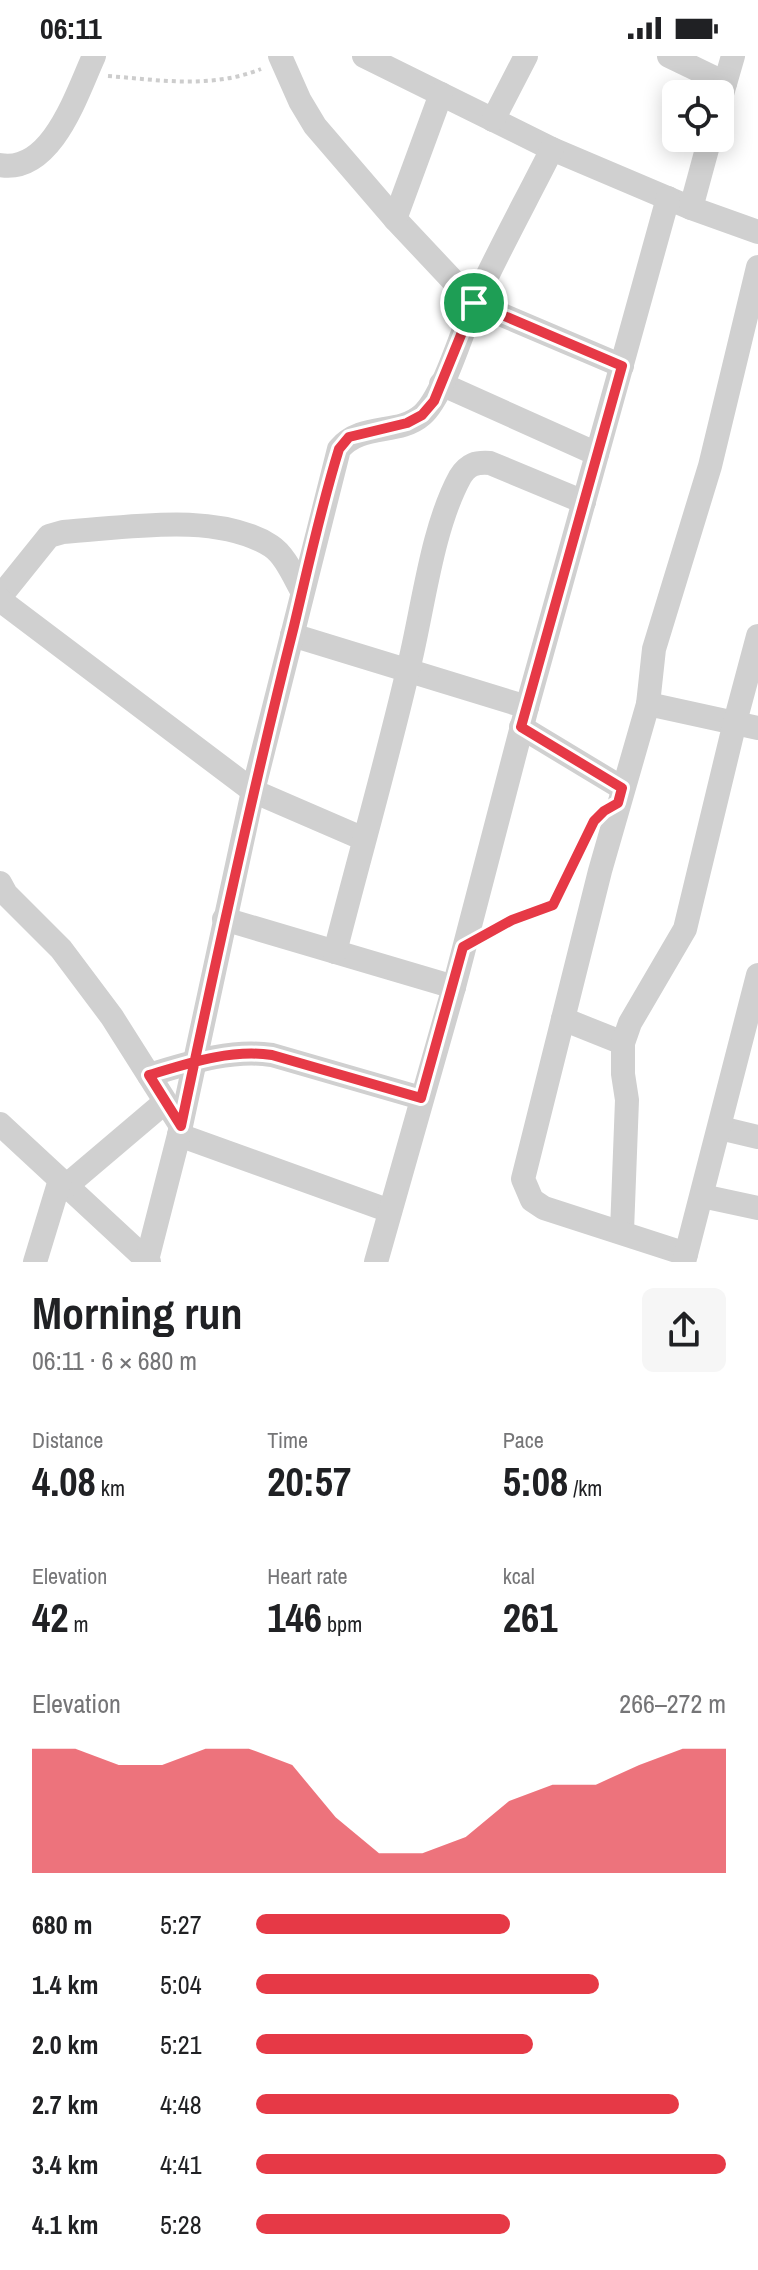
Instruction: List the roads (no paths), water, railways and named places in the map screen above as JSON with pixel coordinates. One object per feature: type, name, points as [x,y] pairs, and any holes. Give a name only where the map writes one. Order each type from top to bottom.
[{"type":"street","points":[[364,56],[409,66],[441,94],[552,149],[691,208],[758,232]]},
{"type":"street","points":[[493,120],[526,56]]},
{"type":"street","points":[[669,56],[704,80]]},
{"type":"street","points":[[726,80],[733,56]]},
{"type":"street","points":[[281,58],[315,126],[395,219],[474,303],[622,366]]},
{"type":"street","points":[[0,165],[8,167],[30,161],[56,138],[90,65]]},
{"type":"street","points":[[395,219],[441,94]]},
{"type":"street","points":[[0,1124],[148,1261],[180,1131],[253,791],[339,449],[349,437],[407,423],[422,415],[434,401],[474,303],[552,149]]},
{"type":"street","points":[[691,208],[706,152]]},
{"type":"street","points":[[376,1262],[454,987],[524,717],[668,198]]},
{"type":"street","points":[[758,267],[710,466],[654,649],[648,704],[622,788],[523,1179],[532,1200],[544,1208],[622,1231],[685,1258],[752,1020],[758,975]]},
{"type":"street","points":[[441,384],[597,454]]},
{"type":"street","points":[[335,952],[408,671],[440,529],[460,478],[467,467],[476,462],[490,463],[584,502]]},
{"type":"street","points":[[302,591],[280,554],[270,545],[232,531],[197,524],[173,524],[63,532],[49,536],[0,598],[253,791],[364,839]]},
{"type":"street","points":[[292,635],[408,671],[524,717],[622,788]]},
{"type":"street","points":[[622,1231],[627,1100],[623,1043],[630,1023],[685,929],[746,725],[758,636]]},
{"type":"street","points":[[648,704],[746,725]]},
{"type":"street","points":[[0,883],[6,894],[61,949],[112,1017],[180,1131],[390,1211]]},
{"type":"street","points":[[224,919],[454,987]]},
{"type":"street","points":[[563,1019],[623,1043]]},
{"type":"street","points":[[149,1075],[194,1061],[234,1054],[262,1054],[421,1098]]},
{"type":"street","points":[[35,1262],[63,1183],[165,1102]]},
{"type":"street","points":[[720,1128],[758,1137]]},
{"type":"street","points":[[702,1196],[758,1208]]}]
